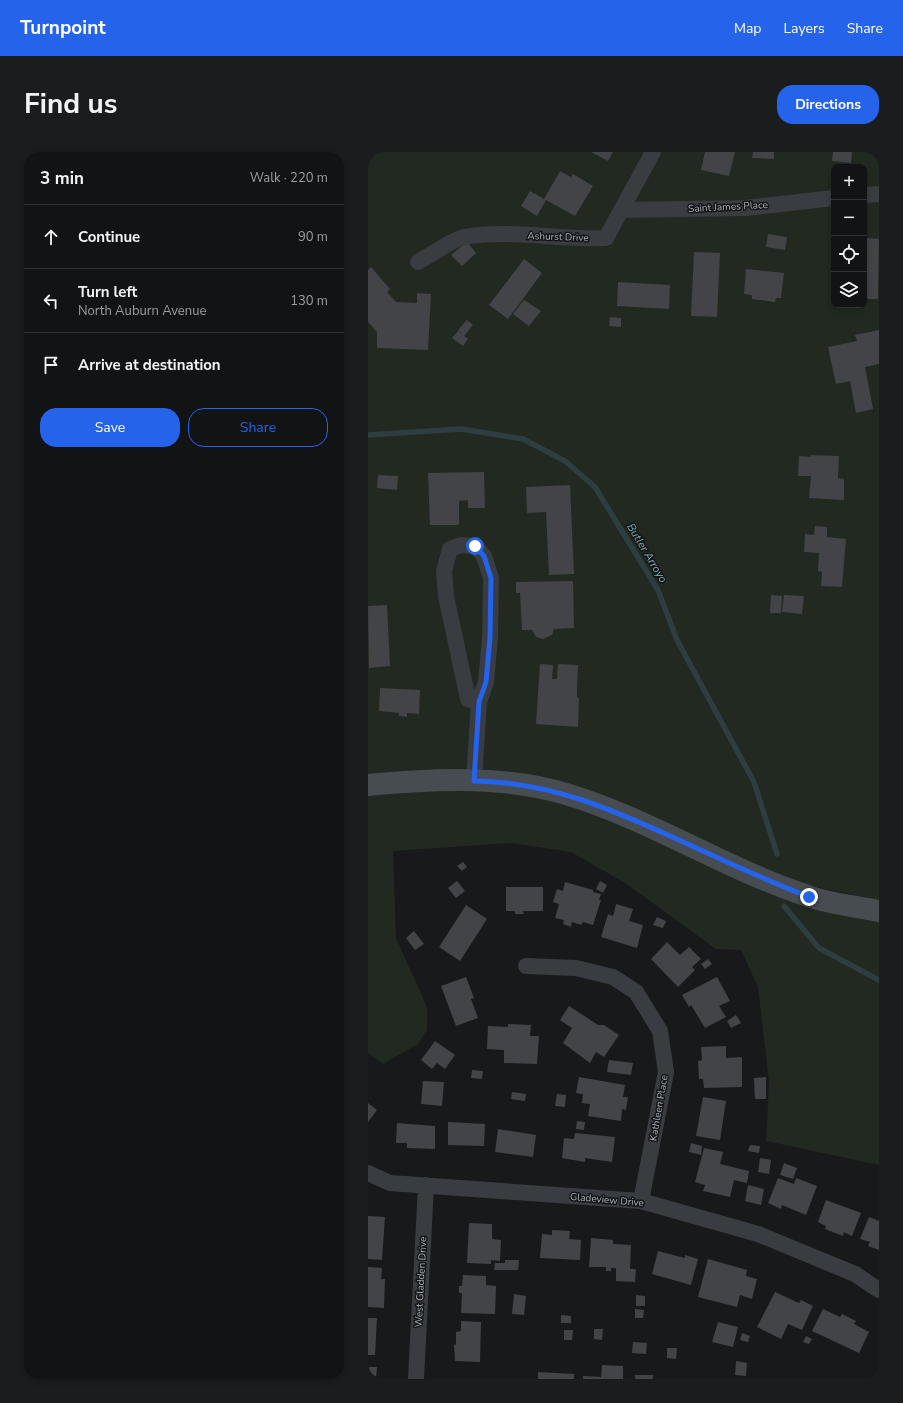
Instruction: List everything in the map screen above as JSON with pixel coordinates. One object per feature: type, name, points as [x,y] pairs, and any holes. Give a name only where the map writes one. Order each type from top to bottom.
[{"type":"main road","points":[[368,784],[474,781],[523,785],[565,793],[617,812],[769,881],[803,894],[879,911]]},
{"type":"street","name":"Ashurst Drive","points":[[418,262],[463,237],[504,235],[587,239],[606,238],[653,152]]},
{"type":"street","points":[[867,195],[879,194]]},
{"type":"street","name":"Saint James Place","points":[[622,210],[745,208],[831,198]]},
{"type":"street","points":[[474,781],[479,702],[486,682],[490,638],[491,578],[484,556],[475,546],[461,544],[450,549],[444,571],[446,596],[468,699],[479,702]]},
{"type":"street","name":"Kathleen Place","points":[[526,966],[576,968],[613,977],[636,992],[660,1031],[666,1072],[641,1202]]},
{"type":"street","name":"Gladeview Drive","points":[[368,1173],[390,1183],[641,1202],[758,1234],[855,1274],[879,1290]]},
{"type":"street","name":"West Gladden Drive","points":[[416,1379],[426,1185]]},
{"type":"shaded area","points":[[368,152],[879,152],[879,900],[801,884],[623,807],[368,775]]},
{"type":"shaded area","points":[[468,789],[505,792],[569,803],[879,920],[879,1165],[766,1141],[769,1082],[758,987],[741,950],[716,949],[625,883],[571,852],[511,843],[393,851],[396,938],[427,1007],[427,1030],[418,1044],[383,1064],[368,1053],[368,794]]},
{"type":"building","points":[[591,152],[613,152],[608,161]]},
{"type":"building","points":[[705,152],[735,152],[729,176],[701,170]]},
{"type":"building","points":[[753,152],[774,152],[774,159],[752,158]]},
{"type":"building","points":[[833,152],[852,152],[851,163],[832,161]]},
{"type":"building","points":[[560,171],[571,177],[573,174],[593,186],[575,216],[546,200],[537,216],[521,206],[530,191],[544,199]]},
{"type":"building","points":[[768,234],[787,237],[785,250],[766,247]]},
{"type":"building","points":[[867,238],[879,239],[878,299],[867,299]]},
{"type":"building","points":[[467,242],[476,253],[462,266],[451,255]]},
{"type":"building","points":[[694,252],[720,253],[717,317],[691,316]]},
{"type":"building","points":[[524,259],[542,273],[508,319],[489,305]]},
{"type":"building","points":[[371,267],[390,289],[387,292],[396,302],[417,303],[417,293],[431,294],[428,350],[377,348],[377,332],[368,322],[368,270]]},
{"type":"building","points":[[746,269],[784,273],[781,298],[776,298],[775,302],[752,299],[752,295],[744,294]]},
{"type":"building","points":[[618,282],[670,285],[669,309],[617,306]]},
{"type":"building","points":[[524,300],[541,311],[529,326],[513,314]]},
{"type":"building","points":[[610,317],[621,318],[621,327],[609,326]]},
{"type":"building","points":[[467,320],[473,325],[464,336],[458,330]]},
{"type":"building","points":[[879,330],[879,364],[865,367],[873,409],[856,413],[850,381],[836,384],[828,347],[857,341],[855,335]]},
{"type":"building","points":[[458,331],[468,339],[463,346],[452,338]]},
{"type":"building","points":[[811,455],[839,456],[838,478],[844,479],[844,500],[809,498],[811,476],[798,476],[799,456],[811,457]]},
{"type":"building","points":[[484,472],[485,508],[468,508],[468,500],[459,501],[459,525],[430,525],[428,473]]},
{"type":"building","points":[[378,475],[398,476],[397,490],[377,488]]},
{"type":"building","points":[[570,485],[574,574],[549,575],[546,512],[527,513],[526,487]]},
{"type":"building","points":[[815,526],[827,527],[827,537],[846,539],[842,587],[821,586],[822,572],[818,571],[819,553],[804,552],[805,534],[814,535]]},
{"type":"building","points":[[573,581],[574,628],[554,629],[552,635],[543,639],[536,637],[532,630],[522,630],[520,593],[516,593],[516,582]]},
{"type":"building","points":[[771,595],[782,596],[781,613],[770,613]]},
{"type":"building","points":[[784,595],[804,596],[802,614],[782,612]]},
{"type":"building","points":[[387,605],[390,666],[369,668],[368,606]]},
{"type":"building","points":[[540,664],[553,665],[552,679],[557,679],[558,664],[578,665],[578,727],[536,724]]},
{"type":"building","points":[[380,688],[420,690],[419,714],[407,713],[407,717],[399,716],[399,713],[379,711]]},
{"type":"building","points":[[463,862],[467,867],[462,871],[457,866]]},
{"type":"building","points":[[457,881],[465,891],[456,898],[448,888]]},
{"type":"building","points":[[600,881],[607,885],[603,893],[596,889]]},
{"type":"building","points":[[565,882],[593,890],[593,892],[601,894],[599,900],[601,900],[593,925],[583,922],[581,925],[572,922],[571,927],[563,924],[564,920],[555,918],[559,904],[553,902],[557,889],[563,891]]},
{"type":"building","points":[[506,887],[543,887],[543,911],[523,911],[524,914],[515,914],[515,911],[506,911]]},
{"type":"building","points":[[616,904],[633,909],[629,921],[643,925],[637,948],[601,937],[608,914],[613,916]]},
{"type":"building","points":[[466,905],[487,919],[460,961],[439,947]]},
{"type":"building","points":[[657,917],[666,921],[663,928],[653,925]]},
{"type":"building","points":[[414,931],[424,944],[415,950],[406,938]]},
{"type":"building","points":[[667,942],[680,955],[689,947],[701,959],[692,967],[695,970],[678,987],[651,959]]},
{"type":"building","points":[[708,959],[712,964],[705,969],[701,964]]},
{"type":"building","points":[[466,977],[474,998],[471,999],[478,1018],[456,1026],[441,986]]},
{"type":"building","points":[[717,977],[730,1001],[719,1006],[726,1017],[705,1028],[691,1005],[689,1007],[682,995]]},
{"type":"building","points":[[569,1006],[598,1025],[604,1025],[619,1035],[604,1057],[596,1052],[590,1063],[563,1043],[572,1028],[560,1020]]},
{"type":"building","points":[[736,1015],[741,1023],[731,1028],[727,1021]]},
{"type":"building","points":[[508,1024],[531,1025],[530,1036],[539,1036],[537,1064],[504,1063],[504,1050],[487,1049],[488,1026],[508,1027]]},
{"type":"building","points":[[435,1041],[455,1055],[445,1069],[437,1063],[432,1069],[421,1060]]},
{"type":"building","points":[[726,1046],[726,1058],[742,1057],[742,1087],[704,1088],[703,1079],[699,1079],[698,1061],[702,1060],[701,1047]]},
{"type":"building","points":[[609,1060],[633,1063],[631,1075],[607,1072]]},
{"type":"building","points":[[472,1070],[483,1071],[482,1079],[471,1078]]},
{"type":"building","points":[[579,1077],[625,1085],[623,1097],[628,1097],[626,1110],[622,1109],[621,1121],[588,1116],[590,1104],[582,1103],[583,1094],[576,1093]]},
{"type":"building","points":[[766,1077],[766,1099],[755,1099],[754,1078]]},
{"type":"building","points":[[423,1081],[444,1082],[442,1106],[421,1104]]},
{"type":"building","points":[[512,1092],[526,1094],[525,1101],[511,1099]]},
{"type":"building","points":[[557,1094],[566,1095],[565,1107],[555,1106]]},
{"type":"building","points":[[703,1097],[726,1101],[720,1140],[696,1136]]},
{"type":"building","points":[[368,1103],[377,1110],[368,1122]]},
{"type":"building","points":[[577,1121],[585,1122],[584,1130],[576,1129]]},
{"type":"building","points":[[448,1122],[485,1124],[484,1146],[448,1145]]},
{"type":"building","points":[[397,1123],[435,1126],[435,1149],[407,1148],[407,1143],[396,1143]]},
{"type":"building","points":[[498,1129],[536,1135],[533,1157],[495,1152]]},
{"type":"building","points":[[575,1133],[615,1137],[612,1162],[585,1158],[585,1162],[562,1158],[564,1138],[574,1139]]},
{"type":"building","points":[[691,1143],[702,1146],[701,1155],[689,1152]]},
{"type":"building","points":[[750,1145],[760,1146],[759,1153],[748,1151]]},
{"type":"building","points":[[704,1148],[723,1152],[720,1164],[749,1171],[747,1183],[734,1180],[730,1197],[703,1191],[705,1185],[695,1182]]},
{"type":"building","points":[[760,1158],[771,1160],[769,1174],[758,1172]]},
{"type":"building","points":[[784,1163],[797,1168],[793,1179],[780,1175]]},
{"type":"building","points":[[778,1178],[794,1184],[796,1178],[817,1186],[806,1215],[782,1205],[781,1209],[768,1203]]},
{"type":"building","points":[[748,1185],[764,1189],[761,1205],[745,1201]]},
{"type":"building","points":[[826,1200],[861,1213],[852,1236],[844,1232],[843,1236],[825,1229],[826,1226],[818,1222]]},
{"type":"building","points":[[368,1216],[385,1217],[382,1260],[368,1259]]},
{"type":"building","points":[[869,1217],[879,1221],[879,1250],[868,1246],[870,1242],[860,1239]]},
{"type":"building","points":[[469,1223],[492,1224],[492,1239],[501,1240],[500,1261],[491,1260],[491,1264],[467,1263]]},
{"type":"building","points":[[552,1230],[570,1231],[569,1239],[581,1240],[580,1260],[540,1258],[542,1234],[552,1235]]},
{"type":"building","points":[[591,1238],[613,1240],[613,1244],[631,1245],[630,1269],[636,1269],[635,1282],[616,1281],[616,1268],[611,1268],[611,1271],[606,1271],[606,1267],[589,1267]]},
{"type":"building","points":[[658,1251],[685,1258],[685,1255],[698,1259],[691,1285],[652,1274]]},
{"type":"building","points":[[708,1259],[747,1270],[746,1276],[757,1279],[752,1299],[740,1295],[737,1307],[698,1297]]},
{"type":"building","points":[[505,1260],[519,1260],[518,1270],[494,1270],[495,1263],[505,1263]]},
{"type":"building","points":[[368,1267],[382,1268],[381,1279],[385,1279],[384,1308],[368,1307]]},
{"type":"building","points":[[463,1275],[486,1276],[486,1285],[496,1286],[495,1314],[461,1313],[462,1293],[459,1293],[459,1286],[462,1286]]},
{"type":"building","points":[[775,1292],[799,1303],[801,1300],[813,1306],[802,1330],[788,1324],[781,1339],[757,1327]]},
{"type":"building","points":[[514,1294],[526,1296],[524,1315],[512,1314]]},
{"type":"building","points":[[636,1295],[645,1296],[645,1306],[636,1306]]},
{"type":"building","points":[[635,1309],[644,1310],[643,1318],[635,1318]]},
{"type":"building","points":[[823,1309],[840,1317],[842,1314],[856,1321],[854,1324],[869,1332],[859,1353],[812,1331]]},
{"type":"building","points":[[561,1315],[571,1316],[571,1323],[561,1323]]},
{"type":"building","points":[[368,1318],[377,1318],[375,1355],[368,1355]]},
{"type":"building","points":[[461,1321],[481,1322],[480,1362],[455,1361],[454,1344],[456,1345],[456,1332],[461,1331]]},
{"type":"building","points":[[718,1322],[738,1327],[733,1347],[712,1342]]},
{"type":"building","points":[[594,1329],[603,1329],[602,1340],[594,1339]]},
{"type":"building","points":[[564,1330],[573,1330],[572,1340],[564,1340]]},
{"type":"building","points":[[742,1333],[750,1336],[748,1342],[740,1340]]},
{"type":"building","points":[[806,1336],[812,1339],[809,1344],[803,1342]]},
{"type":"building","points":[[633,1342],[647,1343],[646,1354],[632,1353]]},
{"type":"building","points":[[667,1348],[677,1348],[676,1359],[667,1358]]},
{"type":"building","points":[[736,1361],[747,1363],[746,1376],[735,1375]]},
{"type":"building","points":[[602,1365],[623,1366],[623,1379],[583,1379],[583,1376],[601,1377]]},
{"type":"building","points":[[368,1367],[377,1367],[376,1379],[368,1379]]},
{"type":"building","points":[[538,1372],[574,1374],[574,1379],[538,1379]]},
{"type":"building","points":[[635,1375],[653,1375],[653,1379],[635,1379]]},
{"type":"waterway","name":"Butler Arroyo","points":[[368,435],[461,429],[523,439],[565,461],[595,487],[658,590],[677,640],[754,782],[777,854]]},
{"type":"waterway","name":"Butler Arroyo","points":[[784,906],[819,948],[879,980]]},
{"type":"route","points":[[475,546],[484,556],[491,578],[490,638],[486,682],[479,702],[474,781],[490,781],[523,785],[565,793],[617,812],[769,881],[809,897]]}]
